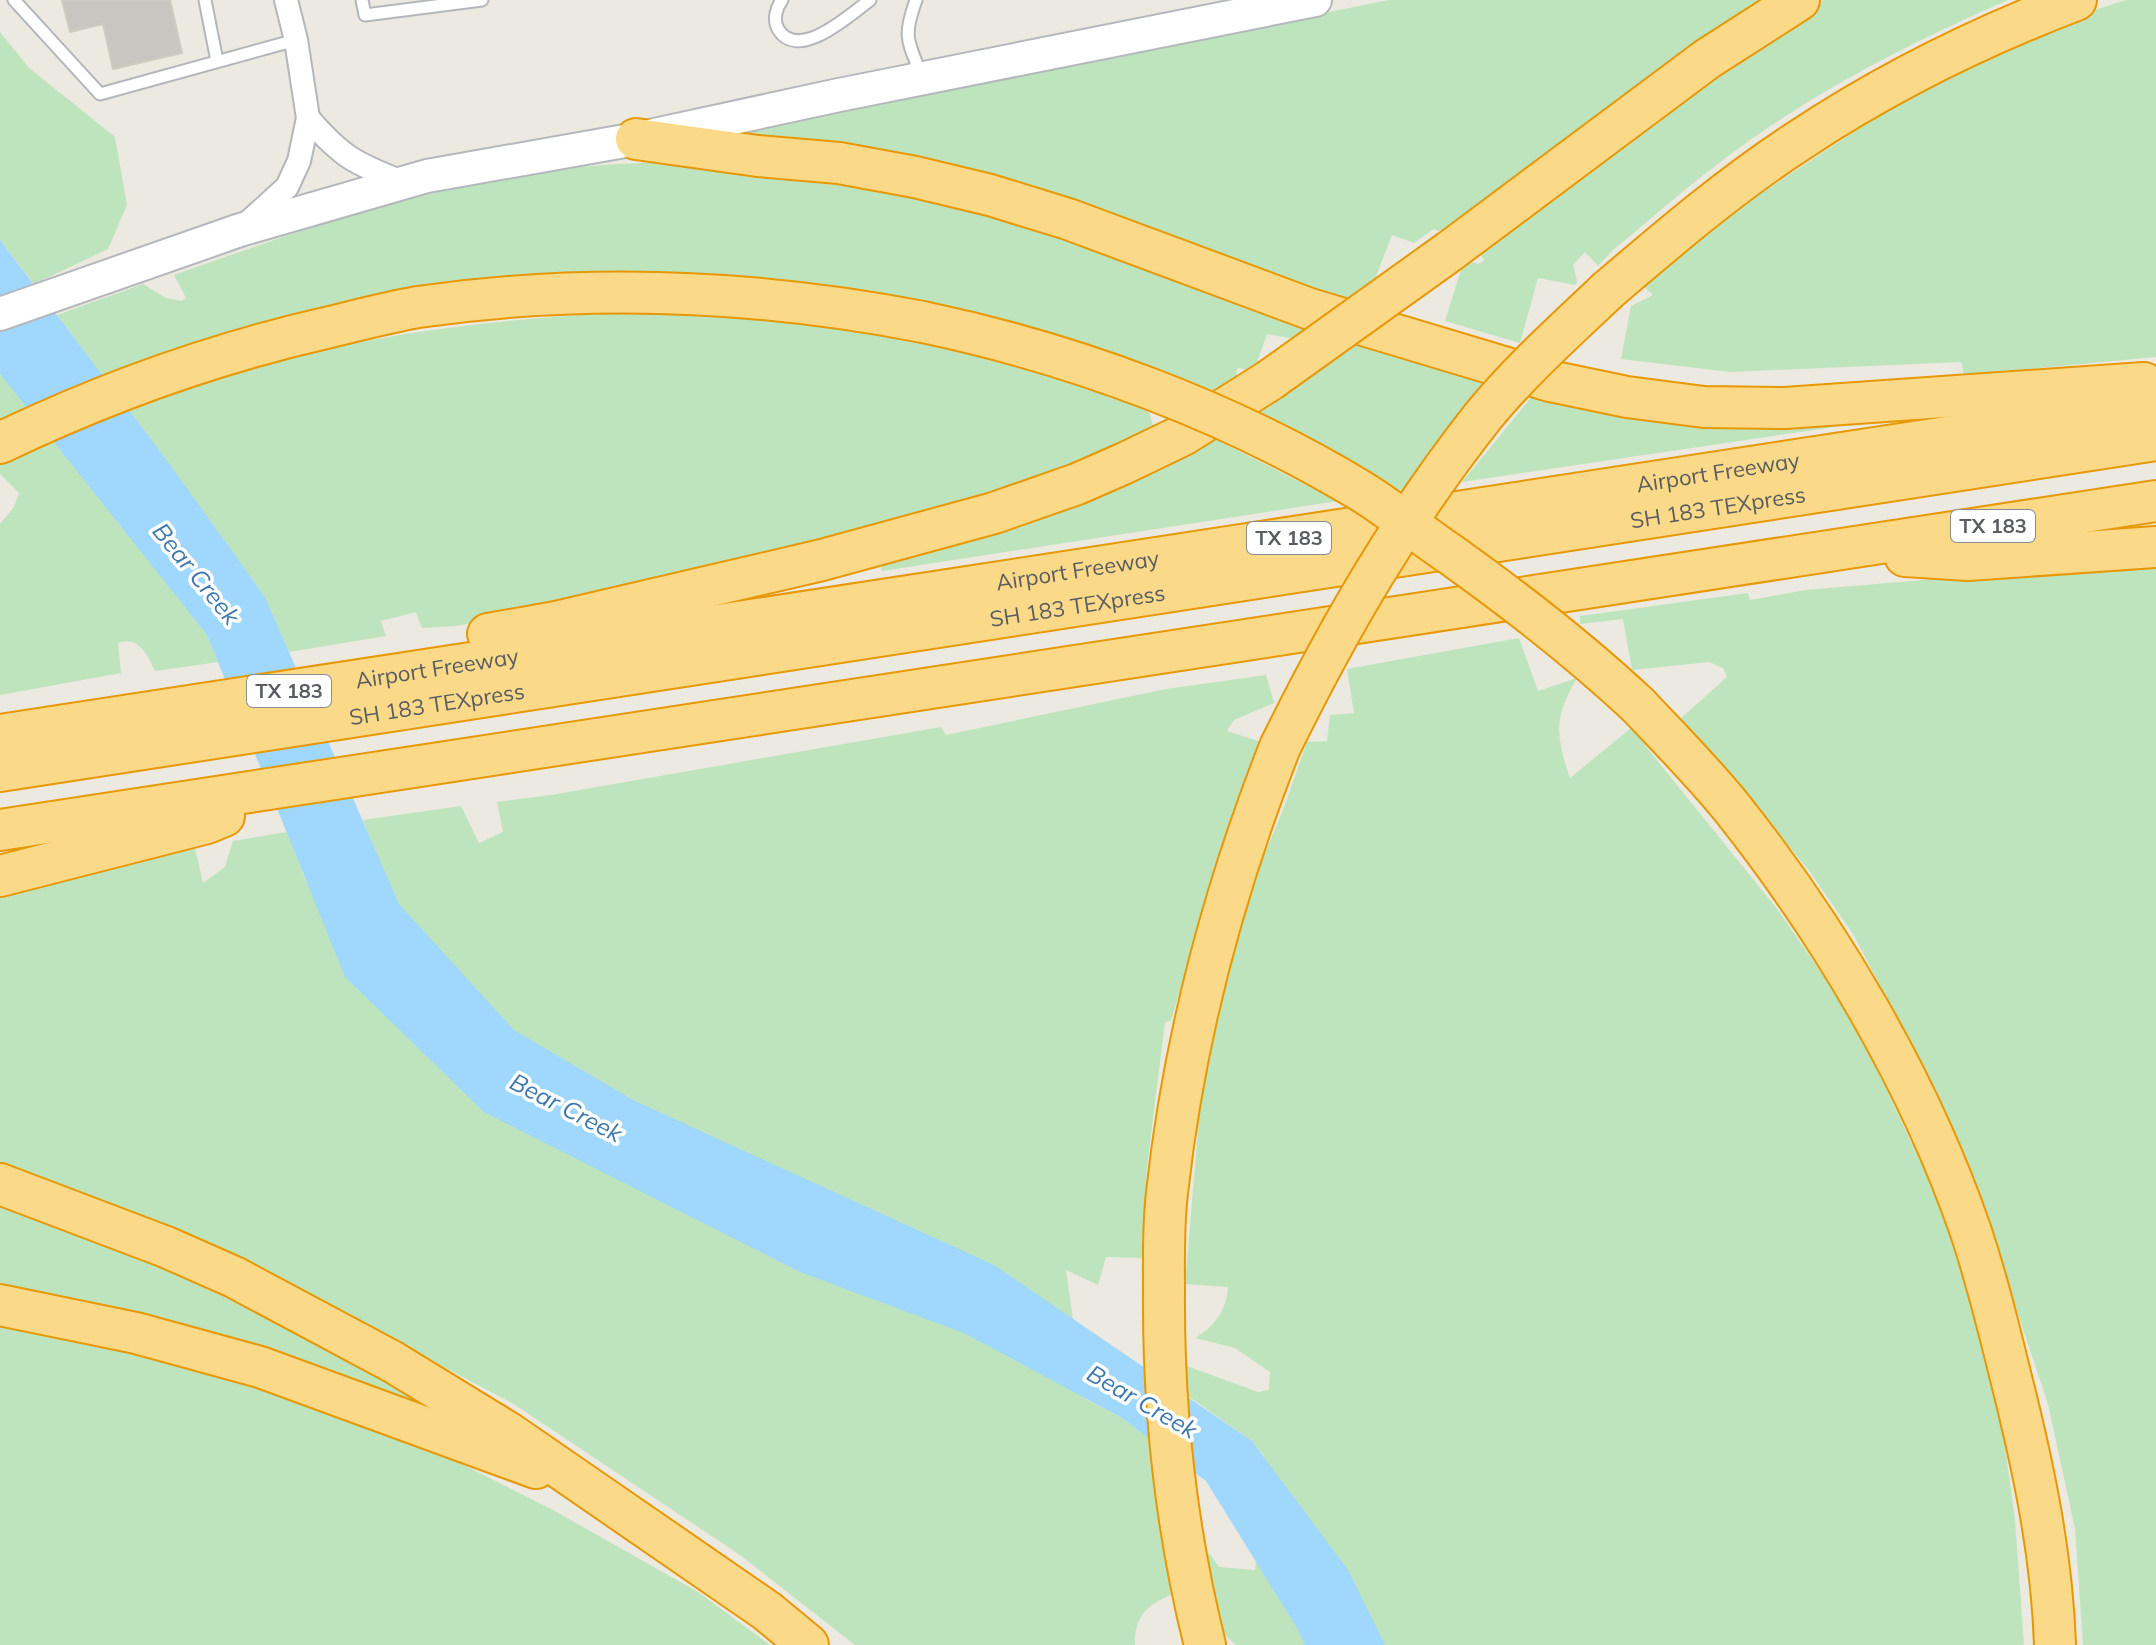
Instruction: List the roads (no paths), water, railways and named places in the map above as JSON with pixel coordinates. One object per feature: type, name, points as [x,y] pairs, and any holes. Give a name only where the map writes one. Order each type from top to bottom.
[{"type":"highway","points":[[0,876],[177,756],[434,702],[556,622],[822,560],[994,513],[1077,484],[1183,435],[1270,380],[1450,251],[1707,59],[1799,0]]},
{"type":"highway","points":[[1205,1645],[1191,1587],[1175,1493],[1167,1402],[1166,1195],[1182,1088],[1208,963],[1247,831],[1280,747],[1325,655],[1368,581],[1428,490],[1486,413],[1550,344],[1608,290],[1699,212],[1799,140],[1904,76],[2017,22],[2076,0]]},
{"type":"highway","points":[[636,139],[758,156],[839,163],[990,195],[1068,219],[1310,309],[1550,381],[1627,397],[1704,407],[1785,408],[2156,382]]},
{"type":"highway","points":[[0,443],[112,393],[197,362],[267,341],[415,308],[487,299],[628,292],[703,294],[850,308],[1007,341],[1161,392],[1242,429],[1361,492],[1539,619],[1638,705],[1730,805],[1777,866],[1859,992],[1944,1161],[1987,1284],[2026,1437],[2053,1588],[2055,1645]]},
{"type":"highway","name":"Airport Freeway","points":[[3,746],[177,756],[307,783],[434,702],[2156,405]]},
{"type":"highway","name":"SH 183 TEXpress","points":[[0,795],[434,702],[2156,440]]},
{"type":"highway","name":"SH 183 TEXpress","points":[[434,702],[2156,465]]},
{"type":"highway","name":"Airport Freeway","points":[[434,702],[1830,551],[2156,501]]},
{"type":"highway","points":[[1830,551],[1968,560],[2156,547]]},
{"type":"highway","name":"Airport Freeway","points":[[0,830],[177,756]]},
{"type":"highway","points":[[0,1184],[166,1247],[234,1277],[393,1362],[509,1433],[767,1611],[808,1645]]},
{"type":"highway","points":[[0,1305],[136,1333],[260,1367],[582,1483]]},
{"type":"main road","points":[[0,314],[240,230],[402,182],[468,167],[636,139],[1315,0]]},
{"type":"street","points":[[240,230],[287,187],[299,161],[308,118],[296,40],[286,0]]},
{"type":"street","points":[[308,118],[335,149],[360,165],[402,182]]},
{"type":"lane","points":[[14,0],[100,94],[296,40]]},
{"type":"lane","points":[[205,0],[217,61]]},
{"type":"lane","points":[[362,0],[365,15],[482,0]]},
{"type":"lane","points":[[782,0],[775,14],[775,25],[782,36],[799,41],[821,36],[870,0]]},
{"type":"lane","points":[[916,0],[907,25],[907,41],[923,78]]},
{"type":"water","name":"Bear Creek","points":[[0,240],[163,455],[265,597],[399,904],[514,1030],[633,1100],[994,1265],[1252,1441],[1348,1570],[1385,1645],[1305,1645],[1206,1481],[1122,1418],[966,1334],[800,1272],[484,1112],[345,977],[207,635],[0,374]]}]
